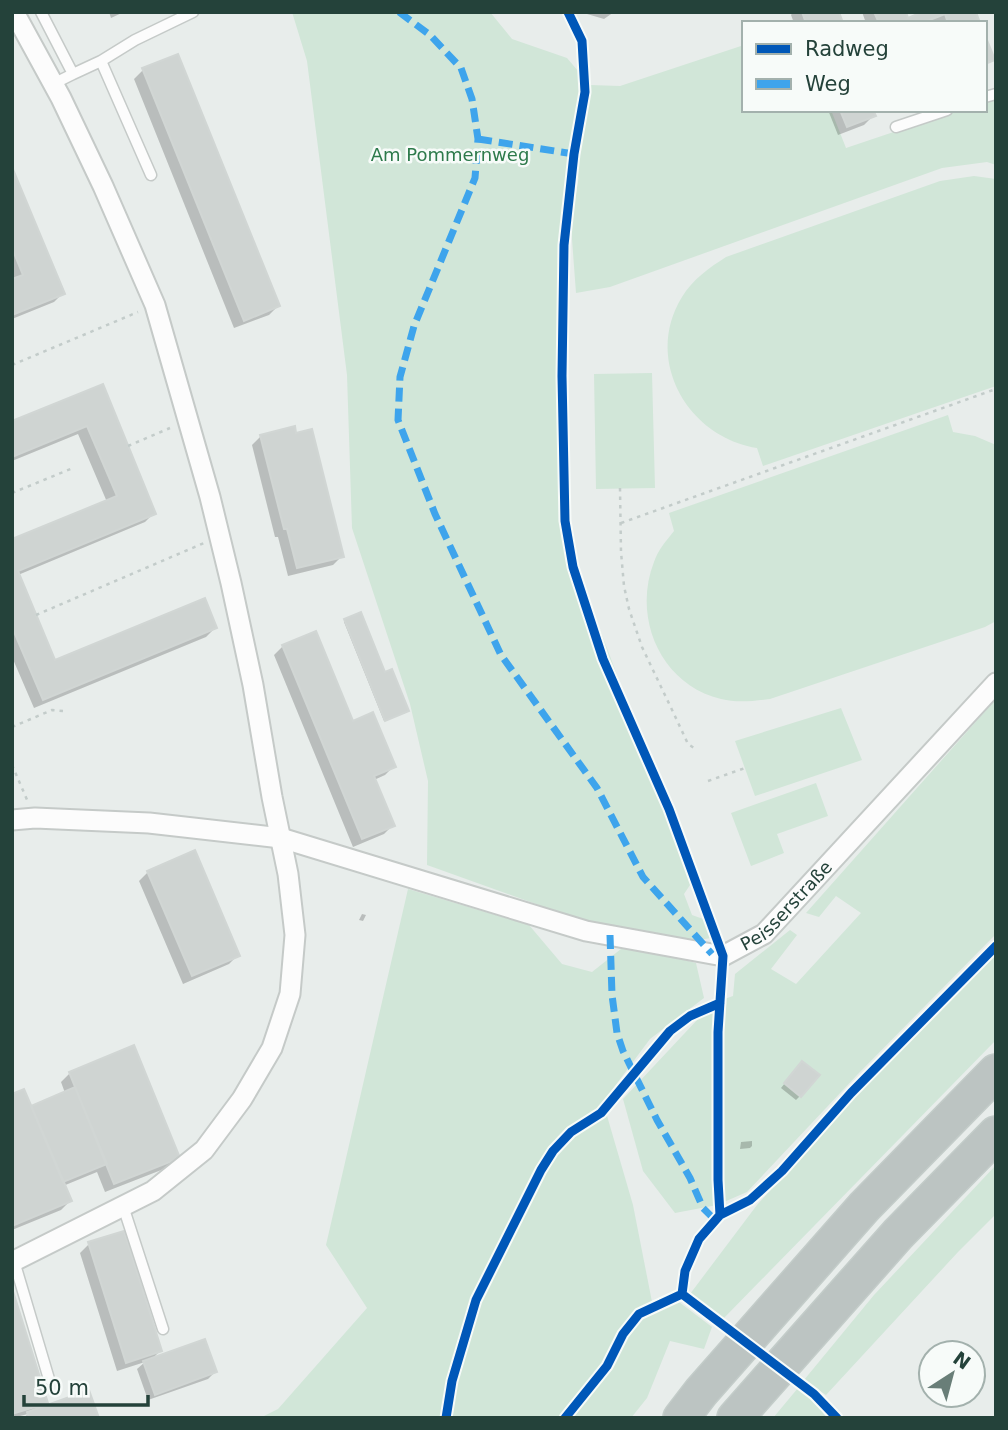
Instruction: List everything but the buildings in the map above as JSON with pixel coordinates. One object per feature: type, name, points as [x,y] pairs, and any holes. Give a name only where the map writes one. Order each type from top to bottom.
[{"type":"highway","points":[[681,1418],[864,1208],[996,1072]]},
{"type":"highway","points":[[735,1418],[898,1234],[996,1134]]},
{"type":"street","points":[[13,1261],[153,1191],[204,1150],[242,1100],[272,1048],[290,994],[295,935],[288,874],[253,685],[220,537],[155,305],[103,186],[14,12]]},
{"type":"street","name":"Peisserstraße","points":[[12,820],[35,818],[149,824],[281,838],[586,931],[723,956],[764,934],[996,683]]},
{"type":"lane","points":[[41,12],[73,74]]},
{"type":"lane","points":[[53,84],[193,12]]},
{"type":"lane","points":[[101,61],[151,175]]},
{"type":"lane","points":[[896,127],[941,112]]},
{"type":"lane","points":[[123,1206],[163,1329]]},
{"type":"lane","points":[[13,1261],[49,1379]]},
{"type":"path","points":[[12,365],[155,305]]},
{"type":"path","points":[[621,523],[996,389]]},
{"type":"path","points":[[128,446],[188,420]]},
{"type":"path","points":[[12,494],[73,468]]},
{"type":"path","points":[[620,488],[624,586],[629,610],[642,648],[688,744],[697,750]]},
{"type":"path","points":[[36,615],[220,537]]},
{"type":"path","points":[[12,727],[52,710],[63,711]]},
{"type":"path","points":[[12,765],[35,818]]},
{"type":"path","points":[[708,781],[745,768]]},
{"type":"green space","name":"Am Pommernweg","points":[[292,12],[490,12],[512,39],[567,58],[590,85],[620,86],[742,46],[742,112],[832,112],[846,148],[953,112],[987,112],[987,101],[996,98],[996,165],[987,162],[942,168],[610,287],[576,293],[571,226],[579,175],[560,242],[559,521],[694,879],[684,894],[692,915],[706,920],[711,938],[680,943],[589,923],[427,865],[428,781],[410,704],[352,528],[347,375],[307,61]]},
{"type":"green space","points":[[974,176],[996,179],[996,386],[763,466],[757,448],[732,441],[711,429],[693,412],[679,392],[670,370],[668,346],[671,321],[682,297],[702,274],[726,257],[940,181]]},
{"type":"green space","points":[[652,373],[655,488],[596,489],[594,374]]},
{"type":"green space","points":[[948,415],[953,432],[975,436],[996,445],[996,621],[770,699],[721,699],[682,680],[657,646],[647,605],[648,583],[654,562],[674,531],[669,513]]},
{"type":"green space","points":[[996,699],[996,934],[747,1192],[717,1205],[675,1213],[643,1171],[623,1099],[713,1003],[733,996],[735,974],[790,930],[797,935],[771,969],[796,984],[861,913],[836,896],[819,917],[806,913]]},
{"type":"green space","points":[[841,708],[862,760],[755,796],[735,741]]},
{"type":"green space","points":[[816,783],[828,816],[777,834],[784,853],[751,866],[731,813]]},
{"type":"green space","points":[[408,889],[529,925],[562,964],[592,972],[626,945],[696,963],[704,998],[650,1039],[603,1102],[633,1205],[654,1312],[679,1302],[712,1327],[704,1349],[670,1341],[647,1398],[631,1418],[260,1418],[278,1409],[367,1308],[326,1245]]},
{"type":"green space","points":[[996,954],[996,1040],[724,1318],[690,1294],[757,1205],[860,1090]]},
{"type":"green space","points":[[996,1165],[996,1214],[826,1395],[804,1380],[874,1295]]},
{"type":"green space","points":[[798,1388],[814,1401],[827,1418],[773,1418]]},
{"type":"marked path","points":[[399,12],[430,35],[461,68],[472,99],[478,139],[475,178],[414,326],[400,377],[398,420],[435,514],[501,655],[597,788],[643,877],[712,954]]},
{"type":"marked path","points":[[478,139],[574,154]]},
{"type":"marked path","points":[[610,935],[612,995],[617,1033],[623,1051],[703,1208],[715,1220]]},
{"type":"cycle path","points":[[568,12],[582,41],[585,92],[574,154],[564,245],[562,376],[565,521],[573,567],[603,659],[669,809],[723,956],[718,1032],[720,1215]]},
{"type":"cycle path","points":[[682,1294],[685,1271],[699,1239],[720,1215],[750,1200],[782,1171],[851,1093],[996,946]]},
{"type":"cycle path","points":[[446,1418],[452,1381],[476,1300],[553,1151],[571,1132],[601,1113],[670,1031],[690,1016],[720,1003]]},
{"type":"cycle path","points":[[682,1294],[814,1394],[837,1418]]},
{"type":"cycle path","points":[[565,1418],[607,1366],[623,1334],[639,1314],[682,1294]]}]
